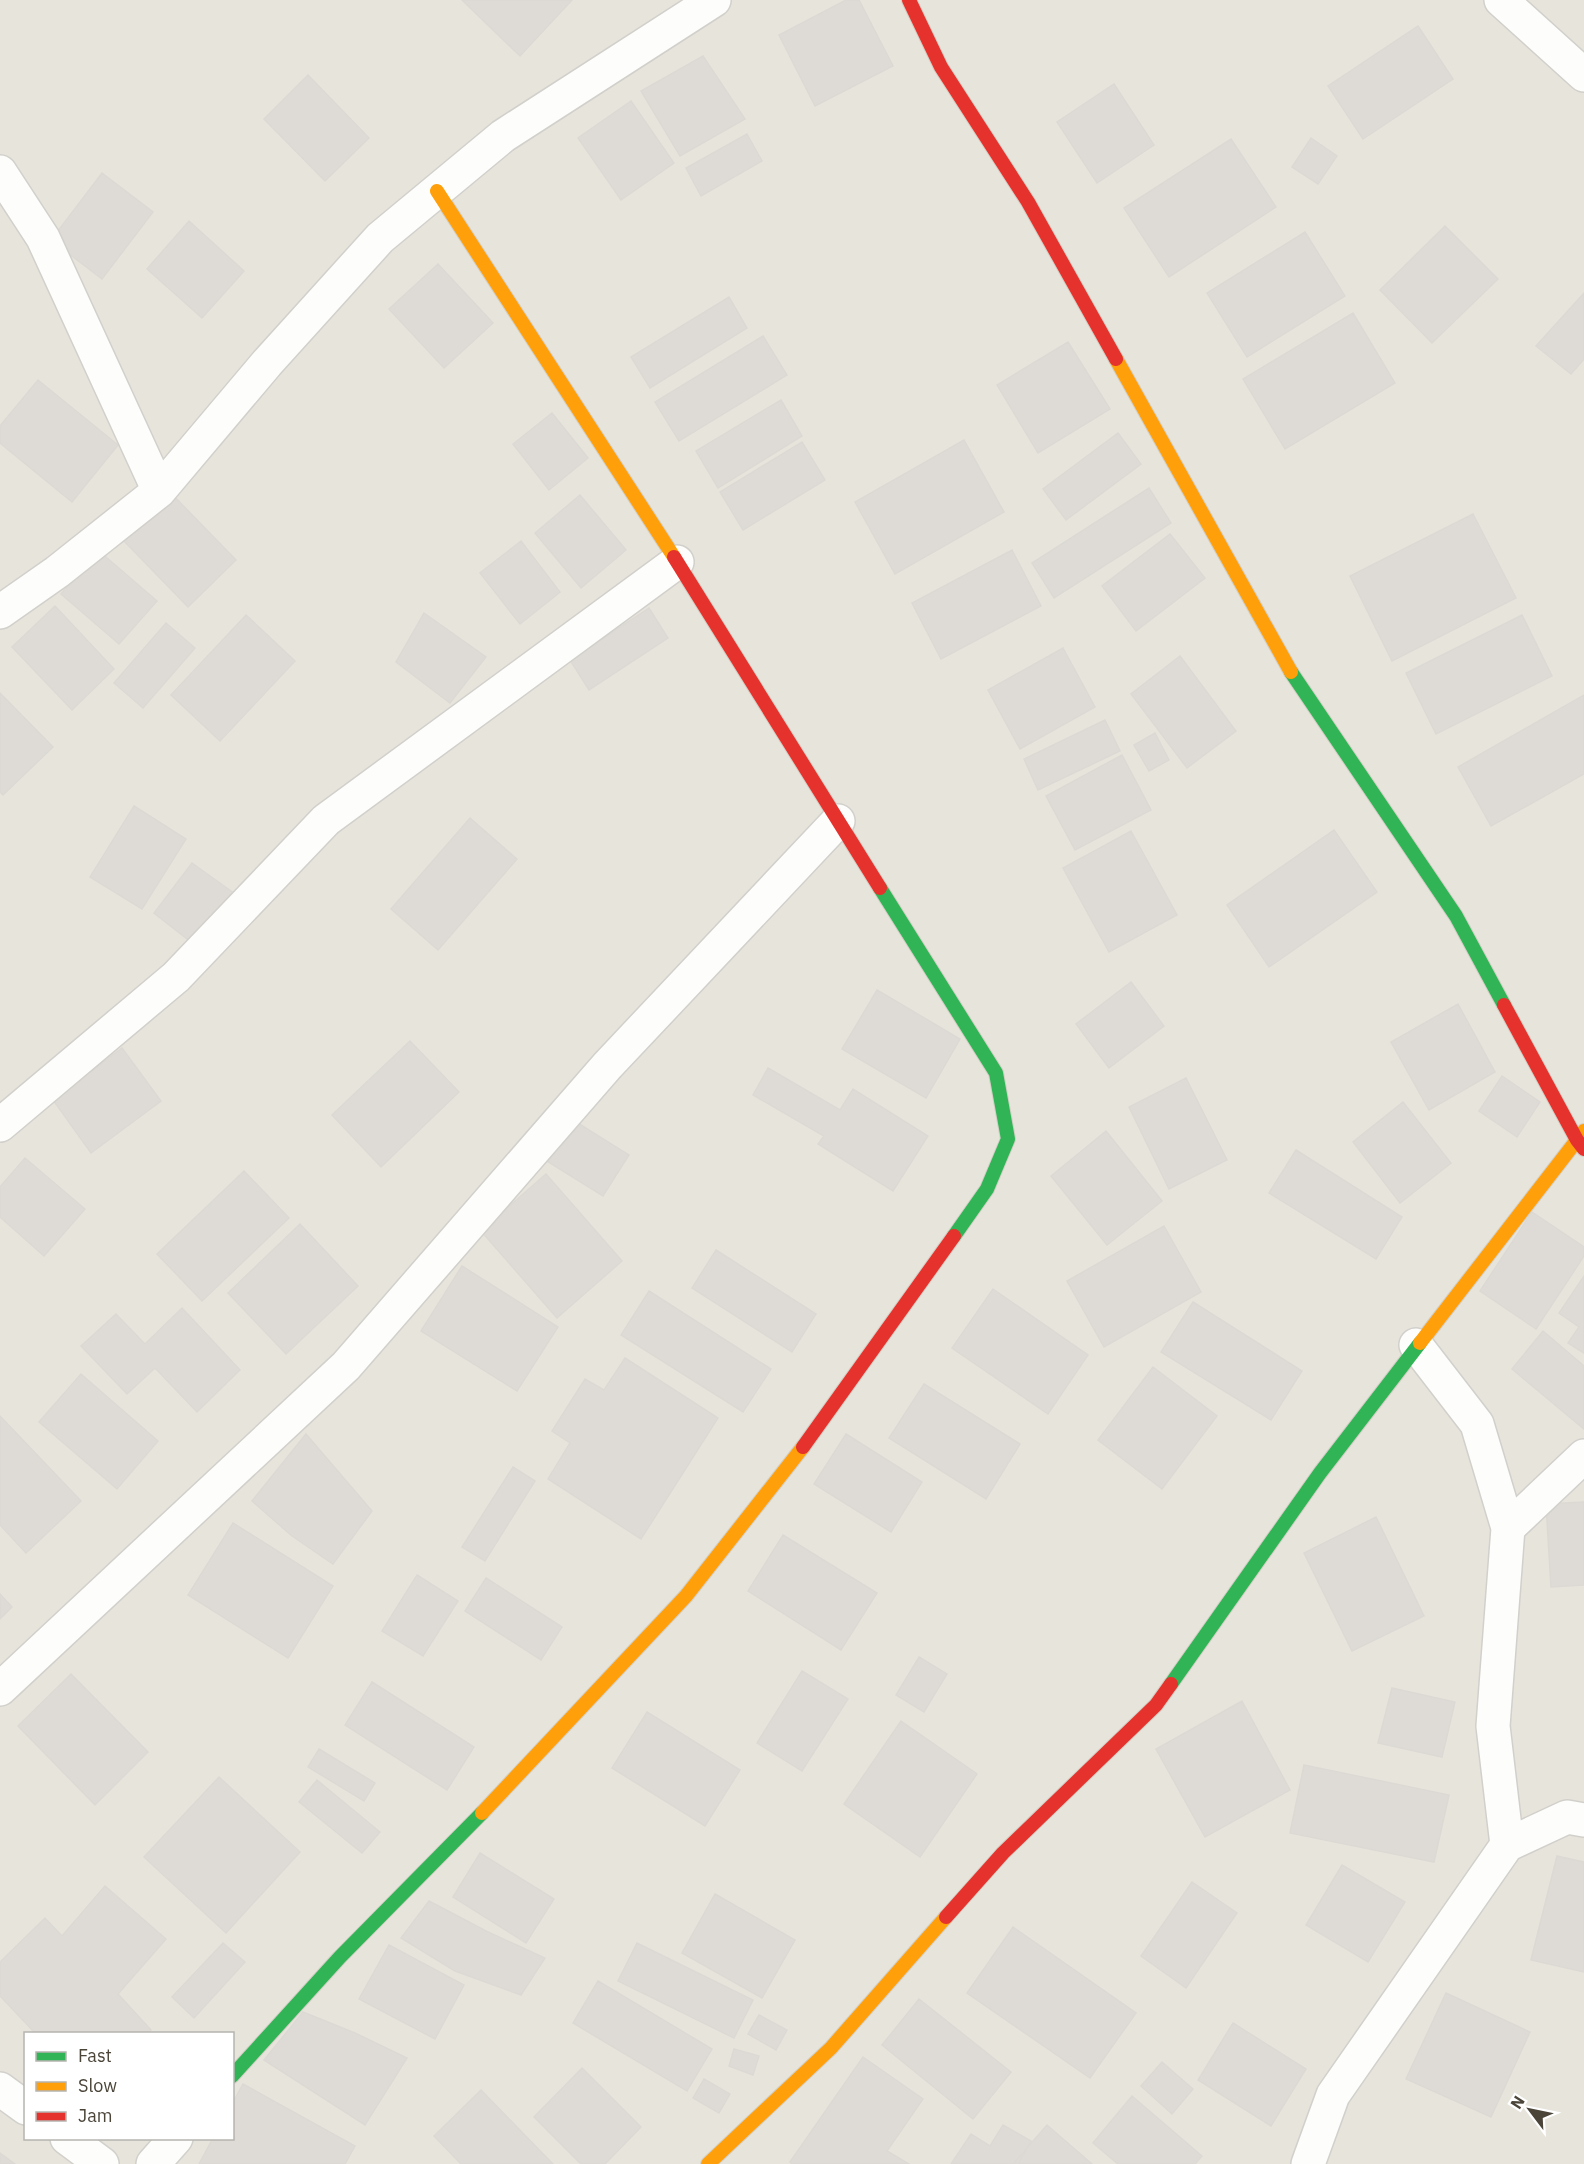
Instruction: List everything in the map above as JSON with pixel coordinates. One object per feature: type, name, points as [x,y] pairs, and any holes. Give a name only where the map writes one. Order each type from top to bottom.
[{"type":"street","points":[[0,612],[57,572],[159,491],[267,363],[380,238],[503,136],[714,0]]},
{"type":"street","points":[[708,2164],[831,2048],[1003,1853],[1156,1705],[1320,1473],[1416,1345],[1582,1140],[1456,916],[1293,676],[1028,202],[941,68],[909,0]]},
{"type":"street","points":[[1501,0],[1584,75]]},
{"type":"street","points":[[0,172],[43,238],[159,491]]},
{"type":"street","points":[[234,2074],[340,1957],[495,1800],[686,1596],[825,1418],[987,1190],[1008,1139],[996,1073],[677,562],[437,192]]},
{"type":"street","points":[[0,1125],[176,977],[326,820],[677,562]]},
{"type":"street","points":[[0,1689],[346,1366],[607,1065],[838,821]]},
{"type":"street","points":[[1416,1345],[1477,1424],[1508,1528],[1493,1726],[1507,1845]]},
{"type":"street","points":[[1508,1528],[1584,1456]]},
{"type":"street","points":[[1308,2164],[1332,2095],[1507,1845],[1567,1817],[1584,1820]]},
{"type":"street","points":[[0,2089],[24,2107]]},
{"type":"street","points":[[1332,2095],[1334,2164]]},
{"type":"street","points":[[68,2140],[102,2164]]},
{"type":"street","points":[[153,2164],[175,2140]]},
{"type":"shaded area","points":[[0,0],[1584,0],[1584,2164],[0,2164]]},
{"type":"building","points":[[462,0],[572,0],[520,56]]},
{"type":"building","points":[[846,0],[859,0],[893,66],[815,106],[779,35]]},
{"type":"building","points":[[1418,26],[1453,79],[1363,139],[1328,86]]},
{"type":"building","points":[[703,56],[745,119],[680,156],[641,91]]},
{"type":"building","points":[[308,75],[369,138],[325,181],[264,119]]},
{"type":"building","points":[[1114,84],[1154,145],[1097,183],[1057,122]]},
{"type":"building","points":[[631,101],[674,163],[621,200],[578,138]]},
{"type":"building","points":[[747,134],[762,161],[701,196],[686,168]]},
{"type":"building","points":[[1311,138],[1337,156],[1318,184],[1292,167]]},
{"type":"building","points":[[1231,139],[1276,207],[1169,277],[1124,208]]},
{"type":"building","points":[[102,173],[153,212],[102,279],[51,240]]},
{"type":"building","points":[[189,221],[244,271],[202,318],[147,269]]},
{"type":"building","points":[[1445,226],[1498,279],[1432,343],[1380,290]]},
{"type":"building","points":[[1305,232],[1345,296],[1247,357],[1207,293]]},
{"type":"building","points":[[438,264],[493,323],[444,368],[389,309]]},
{"type":"building","points":[[1584,293],[1584,359],[1571,374],[1536,346]]},
{"type":"building","points":[[729,297],[747,328],[650,388],[631,357]]},
{"type":"building","points":[[1353,313],[1395,383],[1285,449],[1243,379]]},
{"type":"building","points":[[763,336],[787,375],[679,441],[655,402]]},
{"type":"building","points":[[1068,342],[1110,409],[1038,453],[997,385]]},
{"type":"building","points":[[38,380],[118,445],[72,502],[0,443],[0,426]]},
{"type":"building","points":[[781,400],[802,436],[718,488],[696,451]]},
{"type":"building","points":[[552,413],[588,458],[549,490],[513,444]]},
{"type":"building","points":[[1118,433],[1141,464],[1066,520],[1043,489]]},
{"type":"building","points":[[964,440],[1004,512],[895,574],[855,502]]},
{"type":"building","points":[[802,442],[825,480],[743,530],[720,492]]},
{"type":"building","points":[[1149,488],[1171,523],[1054,598],[1032,563]]},
{"type":"building","points":[[167,489],[236,560],[188,607],[122,539]]},
{"type":"building","points":[[580,495],[626,550],[581,588],[535,533]]},
{"type":"building","points":[[1473,514],[1516,598],[1392,661],[1350,576]]},
{"type":"building","points":[[1170,534],[1205,578],[1136,631],[1102,586]]},
{"type":"building","points":[[521,541],[560,592],[520,624],[480,573]]},
{"type":"building","points":[[1012,550],[1041,606],[941,659],[912,603]]},
{"type":"building","points":[[99,551],[157,601],[119,644],[61,594]]},
{"type":"building","points":[[55,606],[114,669],[72,710],[12,647]]},
{"type":"building","points":[[649,608],[668,638],[589,690],[570,660]]},
{"type":"building","points":[[424,613],[486,657],[450,703],[396,662]]},
{"type":"building","points":[[246,615],[295,661],[220,741],[171,695]]},
{"type":"building","points":[[1522,615],[1552,676],[1436,734],[1406,673]]},
{"type":"building","points":[[166,623],[195,648],[143,708],[114,683]]},
{"type":"building","points":[[1063,648],[1095,707],[1020,749],[988,690]]},
{"type":"building","points":[[1180,656],[1236,731],[1187,768],[1131,694]]},
{"type":"building","points":[[0,693],[53,747],[3,795],[0,792]]},
{"type":"building","points":[[1584,695],[1584,774],[1491,826],[1458,767]]},
{"type":"building","points":[[1105,720],[1120,751],[1038,790],[1024,759]]},
{"type":"building","points":[[1155,733],[1169,760],[1149,771],[1134,745]]},
{"type":"building","points":[[1122,755],[1151,810],[1075,850],[1046,796]]},
{"type":"building","points":[[134,806],[186,839],[142,909],[90,877]]},
{"type":"building","points":[[470,818],[517,859],[438,950],[391,909]]},
{"type":"building","points":[[1334,830],[1377,892],[1269,967],[1227,905]]},
{"type":"building","points":[[1131,831],[1177,915],[1109,952],[1063,868]]},
{"type":"building","points":[[192,863],[235,894],[196,946],[154,913]]},
{"type":"building","points":[[1131,982],[1164,1026],[1109,1068],[1076,1024]]},
{"type":"building","points":[[877,990],[960,1039],[926,1098],[842,1049]]},
{"type":"building","points":[[1458,1004],[1495,1072],[1429,1110],[1391,1042]]},
{"type":"building","points":[[410,1041],[459,1092],[381,1167],[332,1115]]},
{"type":"building","points":[[122,1048],[161,1101],[91,1153],[53,1100]]},
{"type":"building","points":[[768,1068],[840,1110],[853,1089],[928,1136],[893,1191],[818,1144],[824,1136],[753,1095]]},
{"type":"building","points":[[1502,1076],[1540,1102],[1517,1137],[1479,1111]]},
{"type":"building","points":[[1186,1078],[1227,1160],[1169,1189],[1129,1107]]},
{"type":"building","points":[[1403,1102],[1451,1163],[1400,1203],[1353,1142]]},
{"type":"building","points":[[568,1117],[629,1155],[603,1196],[542,1158]]},
{"type":"building","points":[[1106,1131],[1162,1201],[1107,1245],[1051,1176]]},
{"type":"building","points":[[1296,1150],[1402,1217],[1376,1259],[1269,1193]]},
{"type":"building","points":[[25,1158],[85,1209],[44,1256],[0,1217],[0,1187]]},
{"type":"building","points":[[244,1171],[289,1218],[202,1301],[157,1254]]},
{"type":"building","points":[[546,1174],[622,1261],[557,1318],[481,1231]]},
{"type":"building","points":[[1532,1212],[1584,1247],[1584,1256],[1536,1329],[1480,1291]]},
{"type":"building","points":[[300,1224],[358,1286],[286,1354],[228,1293]]},
{"type":"building","points":[[1164,1226],[1201,1292],[1104,1347],[1067,1281]]},
{"type":"building","points":[[716,1250],[816,1314],[792,1352],[692,1288]]},
{"type":"building","points":[[462,1266],[558,1327],[517,1391],[421,1331]]},
{"type":"building","points":[[1584,1276],[1584,1353],[1568,1343],[1579,1327],[1559,1313]]},
{"type":"building","points":[[993,1289],[1088,1355],[1048,1414],[952,1348]]},
{"type":"building","points":[[649,1291],[771,1369],[743,1412],[621,1335]]},
{"type":"building","points":[[1193,1302],[1302,1371],[1271,1420],[1161,1352]]},
{"type":"building","points":[[182,1308],[240,1370],[197,1412],[155,1368],[127,1394],[81,1346],[116,1314],[145,1344]]},
{"type":"building","points":[[1543,1331],[1584,1366],[1584,1429],[1512,1369]]},
{"type":"building","points":[[625,1358],[718,1418],[641,1539],[548,1479],[570,1443],[552,1431],[585,1379],[604,1390]]},
{"type":"building","points":[[1153,1367],[1217,1416],[1162,1489],[1098,1440]]},
{"type":"building","points":[[81,1374],[158,1441],[117,1489],[39,1422]]},
{"type":"building","points":[[924,1384],[1020,1444],[986,1499],[889,1438]]},
{"type":"building","points":[[0,1416],[81,1501],[26,1553],[0,1525]]},
{"type":"building","points":[[306,1434],[372,1511],[333,1564],[292,1536],[252,1501]]},
{"type":"building","points":[[846,1434],[922,1482],[891,1532],[814,1484]]},
{"type":"building","points":[[513,1467],[535,1481],[485,1561],[462,1547]]},
{"type":"building","points":[[1584,1502],[1584,1585],[1551,1587],[1546,1504]]},
{"type":"building","points":[[1376,1517],[1424,1616],[1352,1651],[1304,1553]]},
{"type":"building","points":[[233,1523],[333,1586],[288,1658],[188,1595]]},
{"type":"building","points":[[783,1535],[877,1593],[841,1650],[748,1591]]},
{"type":"building","points":[[417,1575],[458,1601],[423,1656],[382,1631]]},
{"type":"building","points":[[486,1578],[562,1627],[541,1660],[465,1611]]},
{"type":"building","points":[[0,1594],[12,1607],[0,1619]]},
{"type":"building","points":[[919,1657],[947,1674],[924,1712],[896,1695]]},
{"type":"building","points":[[802,1671],[848,1699],[802,1771],[757,1743]]},
{"type":"building","points":[[71,1674],[148,1752],[95,1805],[18,1726]]},
{"type":"building","points":[[372,1682],[474,1747],[447,1790],[345,1725]]},
{"type":"building","points":[[1392,1688],[1455,1702],[1442,1757],[1378,1743]]},
{"type":"building","points":[[1242,1701],[1290,1790],[1205,1837],[1156,1749]]},
{"type":"building","points":[[647,1712],[740,1770],[705,1826],[612,1768]]},
{"type":"building","points":[[901,1721],[977,1774],[920,1857],[844,1804]]},
{"type":"building","points":[[319,1749],[375,1783],[364,1801],[308,1767]]},
{"type":"building","points":[[1304,1765],[1449,1795],[1434,1862],[1290,1833]]},
{"type":"building","points":[[219,1777],[300,1852],[226,1933],[144,1857]]},
{"type":"building","points":[[317,1780],[380,1832],[362,1853],[299,1802]]},
{"type":"building","points":[[480,1853],[554,1899],[526,1943],[453,1897]]},
{"type":"building","points":[[1557,1856],[1584,1862],[1584,1972],[1531,1960]]},
{"type":"building","points":[[1342,1865],[1405,1902],[1368,1962],[1306,1925]]},
{"type":"building","points":[[1192,1882],[1237,1913],[1186,1988],[1141,1956]]},
{"type":"building","points":[[105,1886],[166,1939],[118,1994],[151,2030],[149,2032],[34,2032],[0,1996],[0,1962],[45,1918],[62,1936]]},
{"type":"building","points":[[715,1894],[795,1940],[762,1998],[682,1953]]},
{"type":"building","points":[[429,1901],[545,1958],[521,1995],[455,1971],[401,1938]]},
{"type":"building","points":[[1013,1927],[1136,2013],[1090,2078],[967,1993]]},
{"type":"building","points":[[223,1943],[245,1962],[194,2018],[172,1997]]},
{"type":"building","points":[[637,1943],[753,2000],[734,2038],[618,1981]]},
{"type":"building","points":[[389,1945],[464,1985],[435,2039],[359,1999]]},
{"type":"building","points":[[598,1981],[712,2049],[687,2091],[573,2023]]},
{"type":"building","points":[[1446,1993],[1530,2032],[1491,2117],[1406,2079]]},
{"type":"building","points":[[919,1999],[1011,2072],[973,2119],[882,2045]]},
{"type":"building","points":[[303,2012],[355,2033],[407,2058],[365,2125],[264,2060]]},
{"type":"building","points":[[759,2015],[787,2030],[776,2050],[748,2034]]},
{"type":"building","points":[[1233,2023],[1306,2069],[1271,2126],[1198,2080]]},
{"type":"building","points":[[734,2049],[759,2056],[753,2075],[729,2066]]},
{"type":"building","points":[[863,2057],[923,2099],[887,2151],[909,2164],[792,2164],[790,2162]]},
{"type":"building","points":[[1162,2062],[1193,2089],[1172,2114],[1141,2086]]},
{"type":"building","points":[[582,2068],[641,2127],[605,2164],[581,2164],[534,2117]]},
{"type":"building","points":[[704,2079],[730,2094],[719,2113],[693,2098]]},
{"type":"building","points":[[243,2084],[355,2146],[345,2164],[199,2164],[212,2140],[234,2140],[234,2100]]},
{"type":"building","points":[[481,2090],[553,2164],[461,2164],[434,2136]]},
{"type":"building","points":[[1132,2096],[1202,2156],[1195,2164],[1118,2164],[1093,2143]]},
{"type":"building","points":[[1003,2125],[1031,2141],[1018,2164],[951,2164],[971,2134],[990,2146]]},
{"type":"building","points":[[1047,2125],[1092,2164],[1013,2164]]},
{"type":"building","points":[[0,2153],[15,2164],[0,2164]]},
{"type":"traffic: fast","points":[[1291,672],[1456,916],[1504,1005]]},
{"type":"traffic: fast","points":[[880,888],[996,1073],[1008,1139],[987,1189],[954,1236]]},
{"type":"traffic: fast","points":[[1171,1684],[1320,1473],[1420,1343]]},
{"type":"traffic: fast","points":[[234,2074],[340,1957],[482,1813]]},
{"type":"traffic: slow","points":[[437,191],[674,557]]},
{"type":"traffic: slow","points":[[1116,359],[1291,672]]},
{"type":"traffic: slow","points":[[1420,1343],[1584,1131]]},
{"type":"traffic: slow","points":[[482,1813],[686,1596],[803,1447]]},
{"type":"traffic: slow","points":[[708,2164],[831,2048],[946,1917]]},
{"type":"traffic: jam","points":[[909,0],[941,67],[1028,202],[1116,359]]},
{"type":"traffic: jam","points":[[674,557],[880,888]]},
{"type":"traffic: jam","points":[[1504,1005],[1584,1149]]},
{"type":"traffic: jam","points":[[803,1447],[954,1236]]},
{"type":"traffic: jam","points":[[946,1917],[1003,1853],[1156,1705],[1171,1684]]}]
